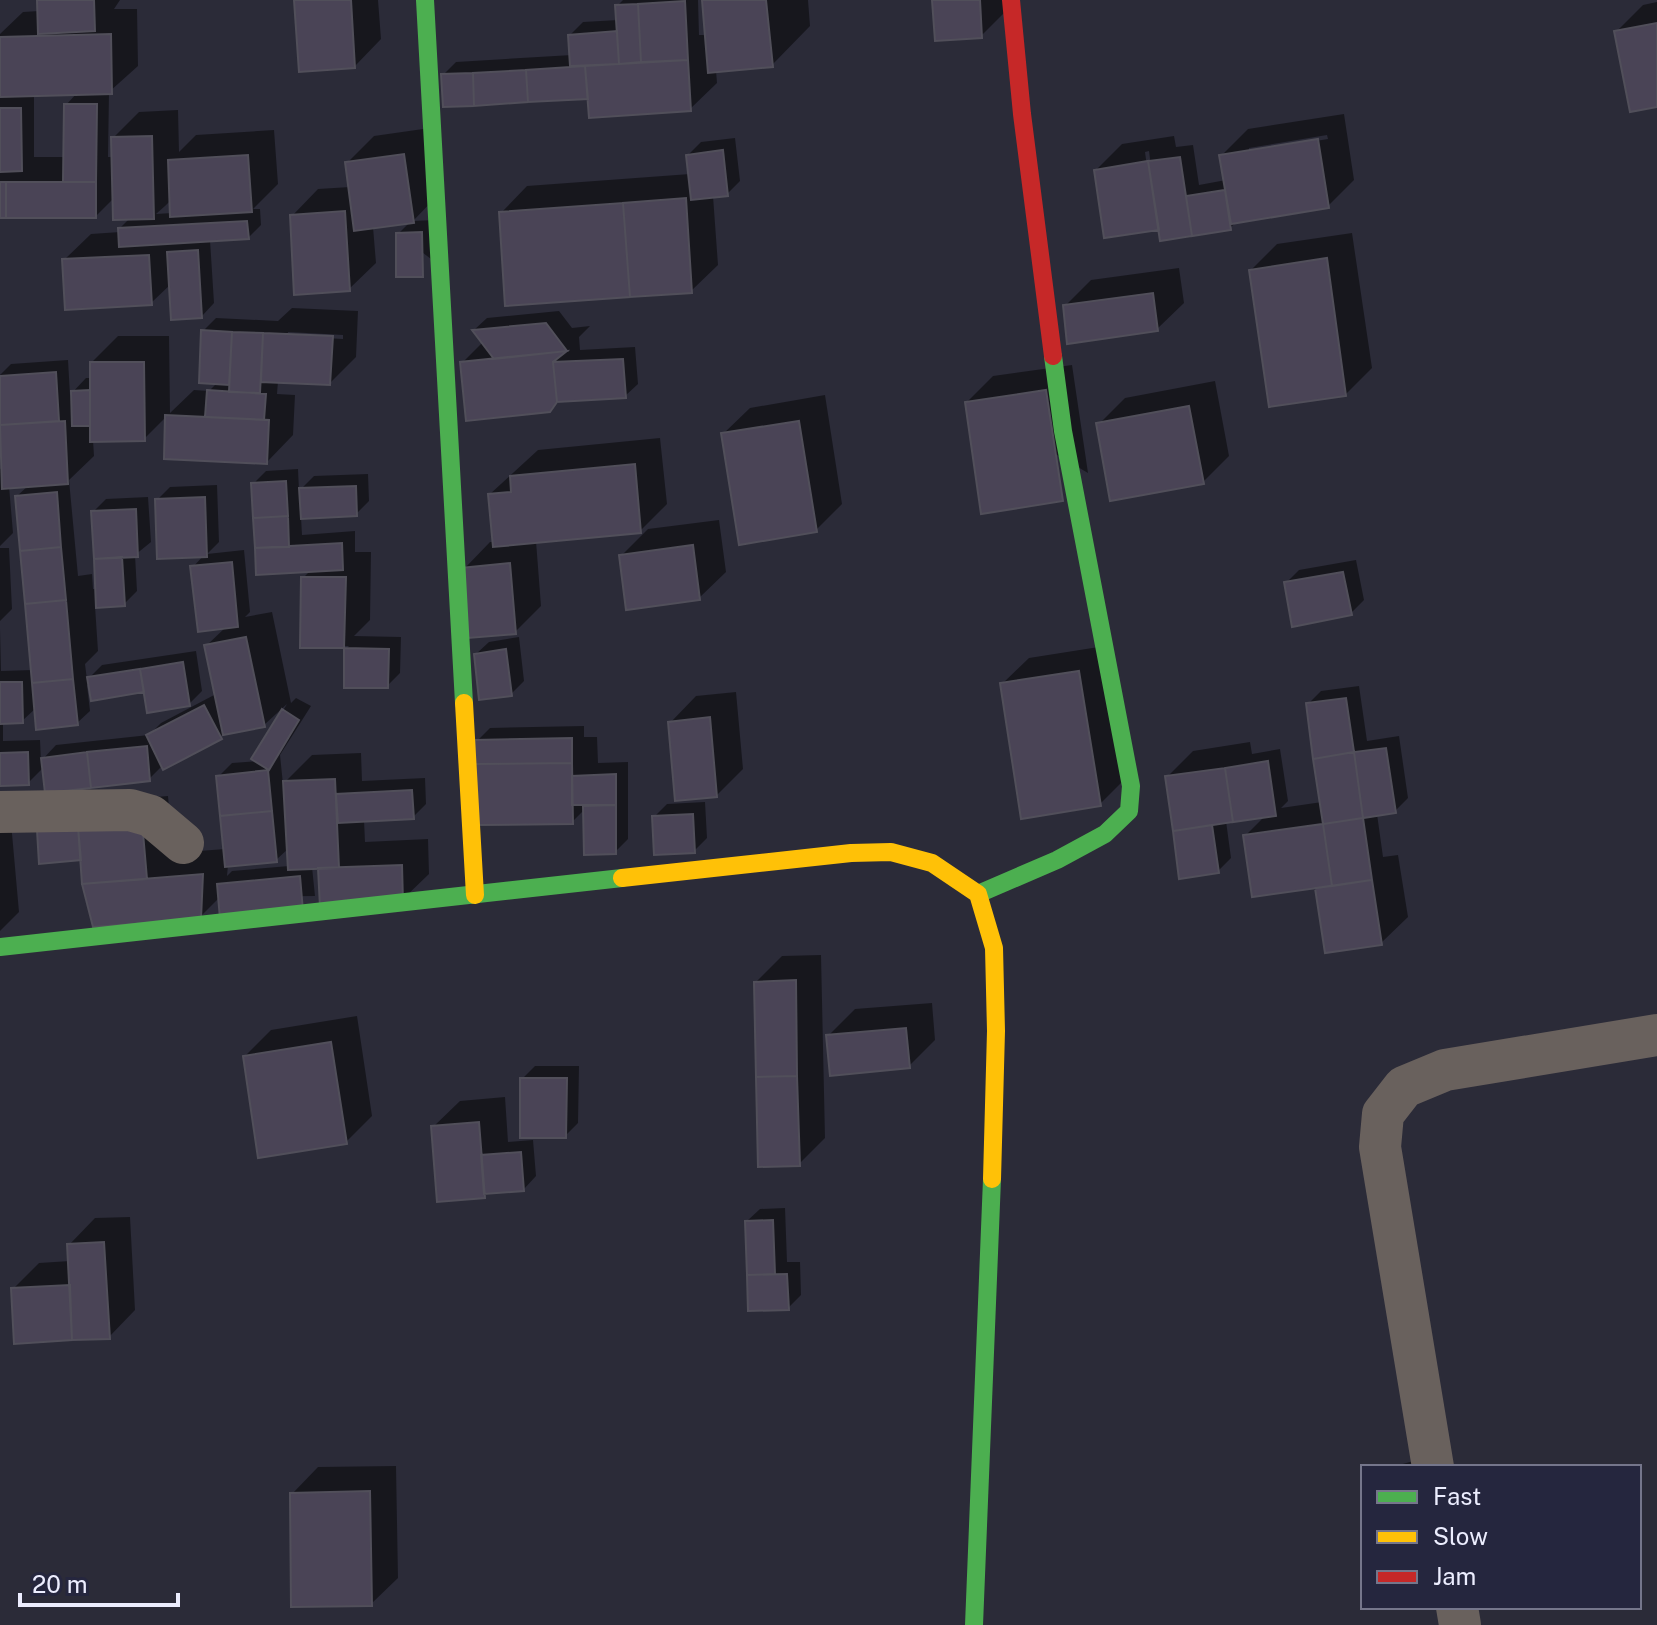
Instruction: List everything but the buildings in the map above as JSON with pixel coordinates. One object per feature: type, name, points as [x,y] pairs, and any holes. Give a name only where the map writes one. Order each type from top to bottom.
[{"type":"street","points":[[425,0],[475,895]]},
{"type":"street","points":[[978,894],[1057,860],[1105,834],[1129,811],[1131,786],[1063,431],[1022,114],[1011,0]]},
{"type":"street","points":[[0,812],[130,810],[151,816],[183,843]]},
{"type":"street","points":[[0,947],[835,855],[891,852],[932,863],[978,894],[994,948],[996,1031],[990,1278],[974,1625]]},
{"type":"street","points":[[1433,1465],[1380,1147],[1383,1114],[1404,1087],[1445,1070],[1657,1035]]},
{"type":"traffic: fast","points":[[425,0],[464,703]]},
{"type":"traffic: fast","points":[[978,894],[1057,860],[1105,834],[1129,811],[1131,786],[1063,431],[1053,356]]},
{"type":"traffic: fast","points":[[0,947],[622,878]]},
{"type":"traffic: fast","points":[[974,1625],[992,1179]]},
{"type":"traffic: slow","points":[[464,703],[475,895]]},
{"type":"traffic: slow","points":[[622,878],[851,853],[891,852],[932,863],[978,894],[994,948],[996,1031],[992,1179]]},
{"type":"traffic: jam","points":[[1011,0],[1022,114],[1053,356]]}]
